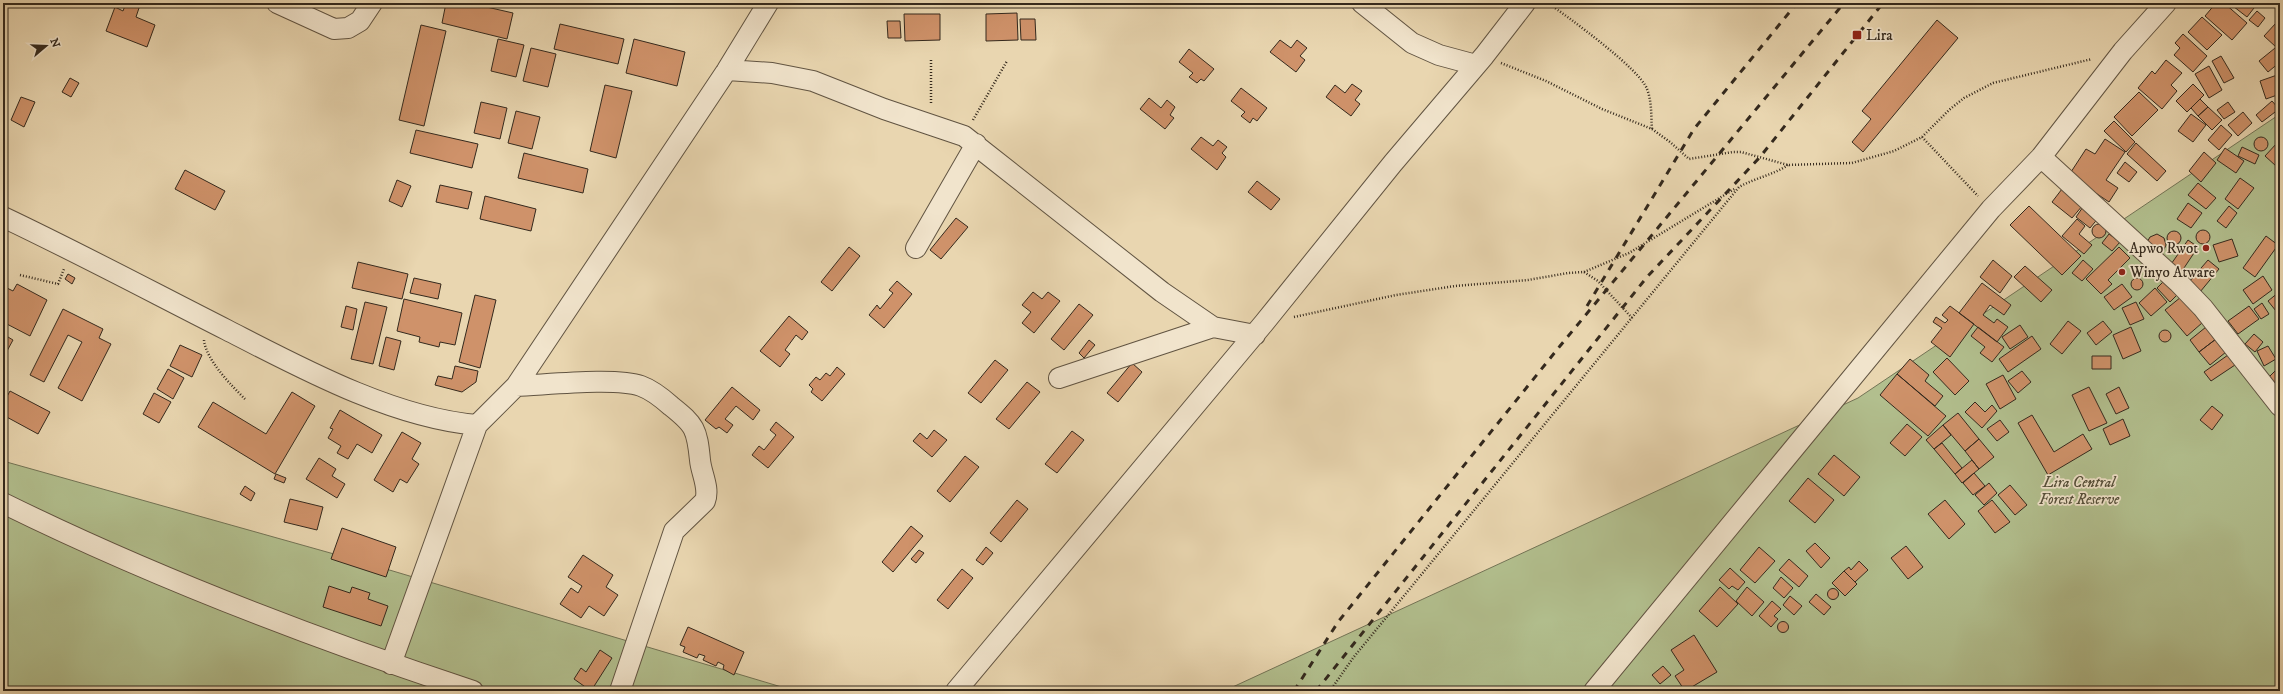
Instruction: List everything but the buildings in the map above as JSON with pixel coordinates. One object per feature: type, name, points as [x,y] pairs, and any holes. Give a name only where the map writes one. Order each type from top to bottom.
[{"type":"street","points":[[277,3],[334,29],[348,28],[360,21],[372,3]]},
{"type":"street","points":[[391,664],[477,425],[516,386],[727,70],[768,3]]},
{"type":"street","points":[[1362,3],[1412,43],[1439,55],[1480,60]]},
{"type":"street","points":[[956,691],[1260,329],[1388,169],[1480,60],[1525,3]]},
{"type":"street","points":[[1594,691],[1991,209],[2041,157],[2123,51],[2166,3]]},
{"type":"street","points":[[727,70],[772,73],[814,81],[884,109],[932,124],[970,140],[1162,292],[1214,327]]},
{"type":"street","points":[[916,248],[970,140]]},
{"type":"street","points":[[2041,157],[2178,282],[2203,308],[2280,406]]},
{"type":"street","points":[[3,217],[73,250],[304,370],[369,396],[436,420],[477,425]]},
{"type":"street","points":[[1059,378],[1214,327],[1260,329]]},
{"type":"street","points":[[516,386],[602,382],[640,385],[653,392],[691,422],[695,431],[701,470],[707,495],[705,501],[674,531],[620,691]]},
{"type":"street","points":[[3,503],[64,533],[209,596],[391,664],[473,691]]},
{"type":"path","points":[[1548,3],[1574,22],[1638,76],[1647,88],[1652,129]]},
{"type":"path","points":[[1480,60],[1546,81],[1602,109],[1652,129],[1670,142],[1689,160],[1741,152],[1788,165],[1852,163],[1894,150],[1922,137],[1964,98],[1993,83],[2123,51]]},
{"type":"path","points":[[931,60],[932,124]]},
{"type":"path","points":[[970,140],[1007,61]]},
{"type":"path","points":[[1922,137],[1991,209]]},
{"type":"path","points":[[1260,329],[1403,294],[1455,286],[1528,280],[1568,273],[1584,272],[1629,253],[1753,179],[1777,172],[1788,165]]},
{"type":"path","points":[[1330,691],[1354,658],[1739,187]]},
{"type":"path","points":[[20,275],[58,284],[73,250]]},
{"type":"path","points":[[1584,272],[1598,281],[1632,318]]},
{"type":"path","points":[[202,317],[204,347],[225,380],[245,399]]},
{"type":"green space","name":"Lira Central Forest Reserve","points":[[2280,114],[2280,691],[1224,691],[1858,398]]},
{"type":"green space","points":[[3,461],[366,563],[795,691],[3,691]]},
{"type":"railway","points":[[1587,306],[1694,129],[1797,3]]},
{"type":"railway","points":[[1294,691],[1338,622],[1560,346],[1844,3]]},
{"type":"railway","points":[[1316,691],[1647,277],[1760,157],[1883,3]]},
{"type":"place","name":"Lira","points":[[1857,35]]},
{"type":"place","name":"Apwo Rwot","points":[[2206,248]]},
{"type":"place","name":"Winyo Atware","points":[[2122,272]]}]
